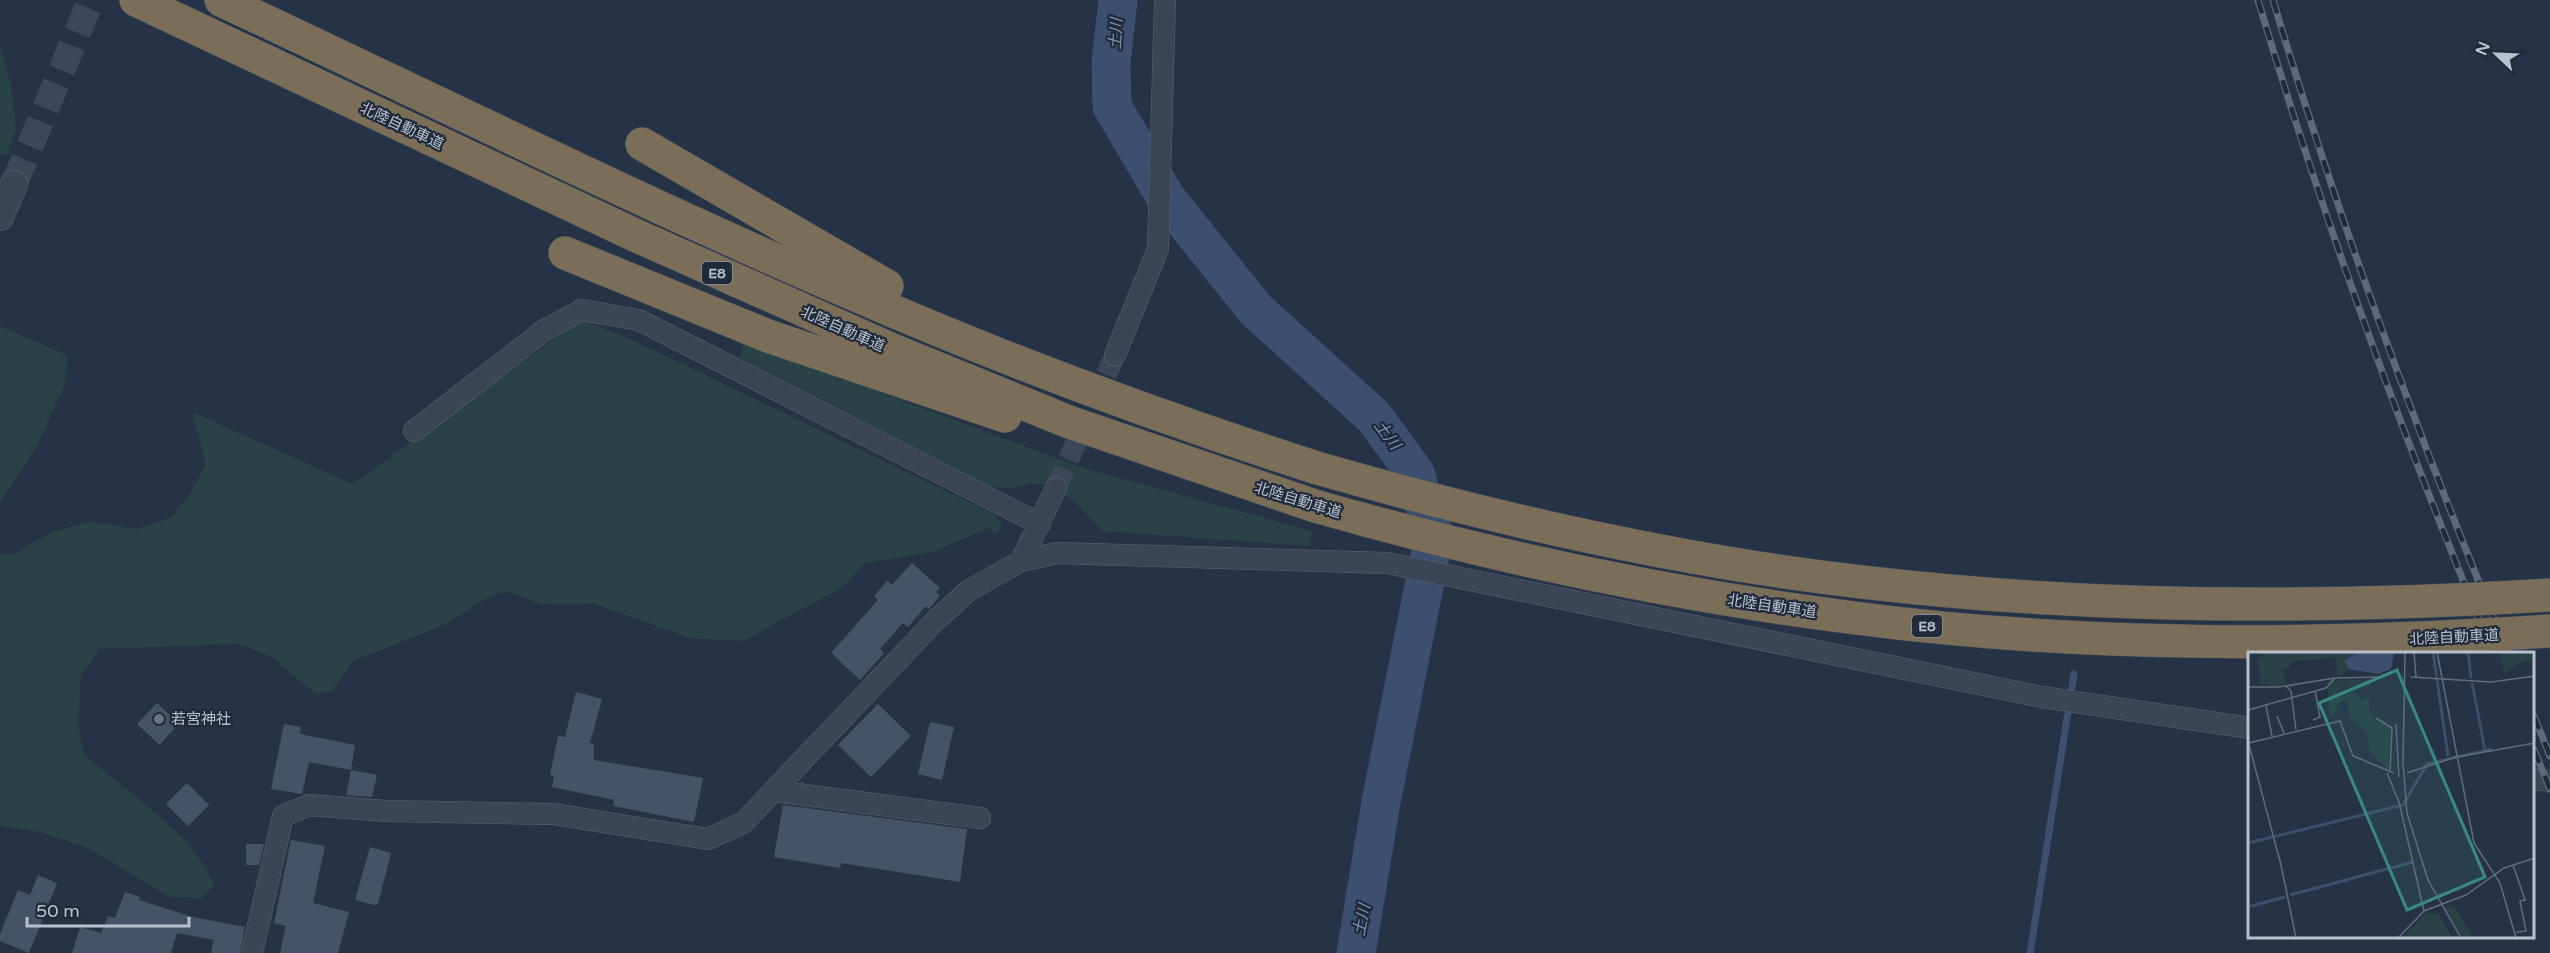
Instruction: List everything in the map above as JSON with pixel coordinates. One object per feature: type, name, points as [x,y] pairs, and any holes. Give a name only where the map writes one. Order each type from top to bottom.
[{"type":"highway","name":"北陸自動車道","points":[[136,0],[637,236],[895,351],[1070,422],[1223,476],[1315,506],[1424,537],[1544,566],[1738,602],[1869,620],[2020,633],[2200,641],[2443,638],[2550,631]]},
{"type":"highway","name":"E8","points":[[221,0],[655,203],[886,307],[1066,380],[1229,439],[1317,468],[1435,502],[1583,535],[1754,567],[1872,583],[2089,601],[2199,604],[2324,605],[2550,595]]},
{"type":"highway","points":[[642,144],[875,280],[1027,354],[1229,439]]},
{"type":"highway","points":[[564,253],[768,336],[898,382],[1034,425],[1223,476]]},
{"type":"street","points":[[1115,355],[1158,249],[1165,0]]},
{"type":"street","points":[[0,217],[14,184]]},
{"type":"street","points":[[414,431],[543,331],[582,310],[639,320],[1040,524]]},
{"type":"street","points":[[1021,561],[1056,488]]},
{"type":"street","points":[[252,953],[283,816],[309,805],[386,811],[553,814],[708,839],[743,823],[935,621],[968,591],[1021,561],[1057,553],[1387,563],[2042,697],[2248,728]]},
{"type":"street","points":[[2535,779],[2550,781]]},
{"type":"street","points":[[774,790],[980,818]]},
{"type":"green space","points":[[0,45],[11,86],[16,129],[7,156],[0,153]]},
{"type":"green space","points":[[580,320],[626,337],[996,515],[1002,524],[996,533],[987,528],[934,552],[865,563],[843,587],[743,641],[690,638],[593,603],[540,604],[510,592],[493,594],[448,623],[353,661],[333,690],[317,695],[270,656],[238,644],[99,649],[81,675],[78,723],[84,755],[176,832],[205,868],[214,885],[202,898],[170,897],[86,847],[40,832],[0,826],[0,554],[11,555],[55,531],[89,522],[137,529],[170,518],[190,494],[206,464],[192,412],[353,484]]},
{"type":"green space","points":[[0,326],[67,355],[65,384],[37,446],[0,502]]},
{"type":"green space","points":[[743,341],[1080,467],[1312,531],[1309,546],[1102,531],[1074,502],[1058,490],[1039,484],[1010,488],[988,485],[740,360]]},
{"type":"building","points":[[912,563],[940,588],[936,592],[940,596],[929,609],[926,606],[908,627],[903,623],[880,649],[884,653],[860,680],[831,653],[878,600],[874,596],[887,581],[892,585]]},
{"type":"building","points":[[576,692],[602,699],[590,743],[594,744],[594,760],[703,778],[694,822],[613,806],[614,800],[552,787],[554,776],[550,775],[558,736],[565,737]]},
{"type":"building","points":[[157,703],[179,723],[160,745],[137,724]]},
{"type":"building","points":[[878,704],[911,736],[871,777],[838,745]]},
{"type":"building","points":[[930,722],[954,727],[942,780],[918,774]]},
{"type":"building","points":[[284,724],[301,727],[300,734],[355,745],[351,770],[309,762],[302,794],[271,789]]},
{"type":"building","points":[[351,770],[377,775],[372,797],[346,795]]},
{"type":"building","points":[[187,783],[209,805],[188,826],[166,804]]},
{"type":"building","points":[[783,805],[967,829],[960,882],[841,863],[840,868],[774,857]]},
{"type":"building","points":[[291,840],[325,846],[313,903],[349,912],[338,953],[280,953],[286,926],[274,923]]},
{"type":"building","points":[[246,844],[264,844],[259,865],[246,865]]},
{"type":"building","points":[[370,847],[391,853],[378,904],[374,905],[355,900]]},
{"type":"building","points":[[38,875],[57,883],[29,953],[0,941],[0,934],[18,890],[30,895]]},
{"type":"building","points":[[125,892],[140,897],[139,900],[193,917],[245,927],[240,953],[211,953],[214,940],[177,933],[171,953],[72,953],[80,927],[101,933],[108,916],[115,918]]},
{"type":"waterway","name":"土川","points":[[1118,0],[1111,62],[1112,106],[1166,198],[1256,310],[1374,417],[1415,473],[1434,536],[1381,802],[1356,953]]},
{"type":"waterway","points":[[2030,953],[2074,674]]},
{"type":"tunnel","points":[[14,184],[91,0]]},
{"type":"tunnel","points":[[1056,488],[1115,355]]},
{"type":"railway","points":[[2258,0],[2310,166],[2367,330],[2428,492],[2493,652]]},
{"type":"railway","points":[[2273,0],[2325,166],[2382,330],[2443,492],[2508,652]]},
{"type":"railway","points":[[2535,718],[2550,756]]},
{"type":"railway","points":[[2535,752],[2550,789]]},
{"type":"place","name":"若宮神社","points":[[159,719]]}]
